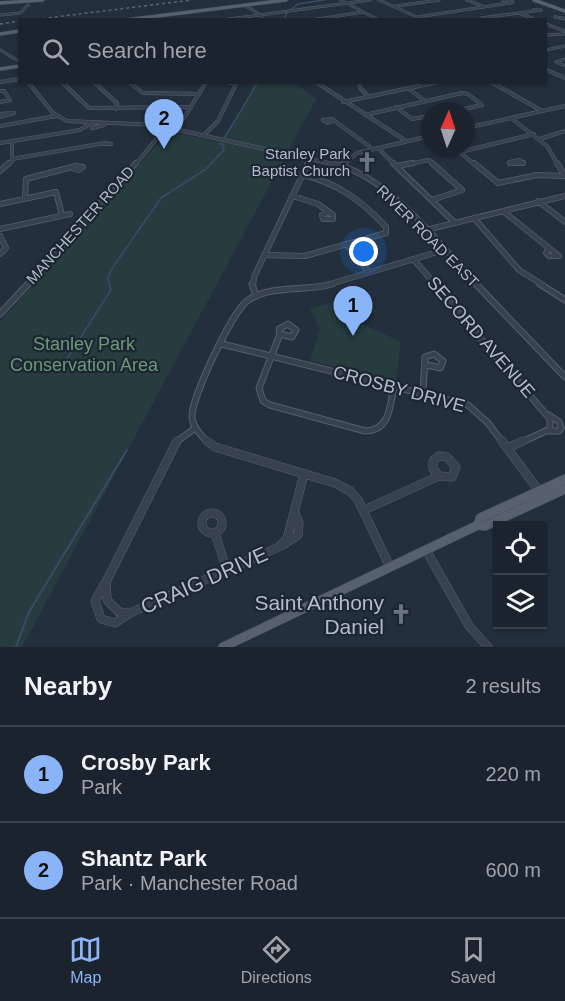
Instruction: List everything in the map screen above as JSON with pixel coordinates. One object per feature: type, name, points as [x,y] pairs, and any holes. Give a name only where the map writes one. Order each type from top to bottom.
[{"type":"main road","points":[[0,3],[43,0]]},
{"type":"main road","points":[[149,18],[286,0]]},
{"type":"main road","points":[[534,0],[565,11]]},
{"type":"main road","points":[[0,34],[18,32]]},
{"type":"main road","points":[[0,69],[18,64]]},
{"type":"main road","points":[[478,525],[480,518],[565,479]]},
{"type":"main road","points":[[223,647],[237,644],[478,525],[485,526],[565,489]]},
{"type":"street","points":[[340,0],[375,18]]},
{"type":"street","points":[[238,18],[370,0]]},
{"type":"street","points":[[379,0],[417,17],[501,4]]},
{"type":"street","points":[[394,7],[439,0]]},
{"type":"street","points":[[467,0],[483,7]]},
{"type":"street","points":[[0,15],[20,13],[28,4]]},
{"type":"street","points":[[244,5],[262,18]]},
{"type":"street","points":[[481,18],[533,10]]},
{"type":"street","points":[[329,18],[363,12]]},
{"type":"street","points":[[517,12],[532,18]]},
{"type":"street","points":[[547,24],[565,33]]},
{"type":"street","points":[[554,27],[565,25]]},
{"type":"street","points":[[547,35],[565,33]]},
{"type":"street","points":[[547,50],[565,46]]},
{"type":"street","points":[[0,50],[18,62]]},
{"type":"street","points":[[0,56],[8,54]]},
{"type":"street","points":[[565,59],[556,62],[565,66]]},
{"type":"street","points":[[547,70],[565,78]]},
{"type":"street","points":[[0,82],[18,79]]},
{"type":"street","points":[[30,84],[56,116]]},
{"type":"street","points":[[64,84],[86,106],[116,109],[190,107]]},
{"type":"street","points":[[97,84],[117,103],[116,109]]},
{"type":"street","points":[[132,84],[143,93],[199,94]]},
{"type":"street","name":"MANCHESTER ROAD","points":[[0,314],[79,230],[158,137],[184,118],[205,84]]},
{"type":"street","points":[[204,135],[218,121],[235,84]]},
{"type":"street","points":[[319,84],[342,102],[405,141]]},
{"type":"street","points":[[352,84],[359,84],[368,96]]},
{"type":"street","points":[[342,102],[428,84]]},
{"type":"street","points":[[496,84],[542,111]]},
{"type":"street","points":[[409,88],[425,101]]},
{"type":"street","points":[[0,91],[7,95],[13,104]]},
{"type":"street","points":[[365,115],[465,93],[482,105],[475,106]]},
{"type":"street","points":[[0,96],[7,95]]},
{"type":"street","points":[[0,102],[10,100]]},
{"type":"street","points":[[475,126],[565,106]]},
{"type":"street","points":[[396,107],[412,119],[421,118]]},
{"type":"street","points":[[14,113],[6,117],[0,115],[14,113]]},
{"type":"street","points":[[0,126],[56,116],[91,126]]},
{"type":"street","points":[[6,117],[7,125]]},
{"type":"street","points":[[511,118],[534,134],[540,139],[562,166],[565,176],[528,176],[498,183],[460,152],[534,134]]},
{"type":"street","points":[[70,132],[76,127],[74,122]]},
{"type":"street","points":[[333,122],[375,148],[397,166],[454,222]]},
{"type":"street","name":"RIVER ROAD EAST","points":[[91,126],[105,123],[147,124],[170,128],[341,166],[380,184],[565,376]]},
{"type":"street","points":[[0,143],[70,132],[91,126]]},
{"type":"street","points":[[540,139],[565,131]]},
{"type":"street","points":[[341,166],[353,155],[421,138]]},
{"type":"street","points":[[12,141],[12,159]]},
{"type":"street","points":[[0,171],[12,159],[98,144]]},
{"type":"street","points":[[256,296],[252,283],[310,159]]},
{"type":"street","points":[[397,166],[429,160],[462,190],[432,200]]},
{"type":"street","points":[[516,165],[528,176]]},
{"type":"street","points":[[25,198],[26,179],[72,168]]},
{"type":"street","points":[[264,255],[294,258],[386,233],[386,227],[363,201],[347,189],[303,175]]},
{"type":"street","points":[[0,204],[57,193],[62,215]]},
{"type":"street","points":[[293,196],[318,204],[327,213]]},
{"type":"street","points":[[426,230],[565,196]]},
{"type":"street","points":[[538,201],[565,222]]},
{"type":"street","points":[[503,211],[532,232],[548,249]]},
{"type":"street","points":[[0,229],[70,214]]},
{"type":"street","points":[[474,218],[519,270],[565,300]]},
{"type":"street","points":[[0,236],[6,248],[0,254]]},
{"type":"street","points":[[347,245],[369,272]]},
{"type":"street","points":[[390,567],[364,510],[350,491],[304,474],[215,447],[206,442],[195,428],[193,406],[236,314],[256,296],[276,291],[316,288],[444,250]]},
{"type":"street","name":"SECORD AVENUE","points":[[413,259],[548,415],[560,422],[559,431],[547,431],[508,448]]},
{"type":"street","points":[[280,334],[259,388],[263,401],[270,405],[365,431],[375,431],[387,421],[394,386]]},
{"type":"street","name":"CROSBY DRIVE","points":[[222,344],[468,405],[508,448],[539,491]]},
{"type":"street","points":[[423,393],[427,365]]},
{"type":"street","name":"CRAIG DRIVE","points":[[195,428],[182,436],[171,448],[95,601],[100,619],[115,623],[130,613],[279,547],[298,535],[299,523],[295,513],[304,474]]},
{"type":"street","points":[[364,510],[439,476]]},
{"type":"street","points":[[215,533],[227,571]]},
{"type":"street","points":[[426,550],[469,626],[488,647]]},
{"type":"street","name":"CRAIG DRIVE","points":[[106,582],[107,600],[112,608],[130,613]]},
{"type":"green space","name":"Stanley Park Conservation Area","points":[[252,84],[296,84],[316,99],[22,647],[0,647],[0,322],[169,131],[219,142],[243,107]]},
{"type":"green space","points":[[361,288],[377,312],[359,317],[344,294]]},
{"type":"green space","points":[[343,299],[359,322],[401,342],[396,381],[310,361],[320,329],[310,309]]},
{"type":"waterway","points":[[290,10],[298,4],[324,0]]},
{"type":"waterway","points":[[284,18],[287,13]]},
{"type":"waterway","points":[[225,137],[257,84]]},
{"type":"waterway","points":[[66,360],[111,290],[108,278],[111,270],[161,198],[206,169],[224,150],[223,144],[219,144]]},
{"type":"waterway","points":[[16,647],[29,612],[127,450]]},
{"type":"railway","points":[[47,18],[192,0]]},
{"type":"railway","points":[[0,24],[18,21]]},
{"type":"place","name":"Shantz Park","points":[[164,149]]},
{"type":"place","name":"Stanley Park Baptist Church","points":[[367,162]]},
{"type":"place","name":"Crosby Park","points":[[353,336]]},
{"type":"place","name":"Saint Anthony Daniel","points":[[401,614]]}]
